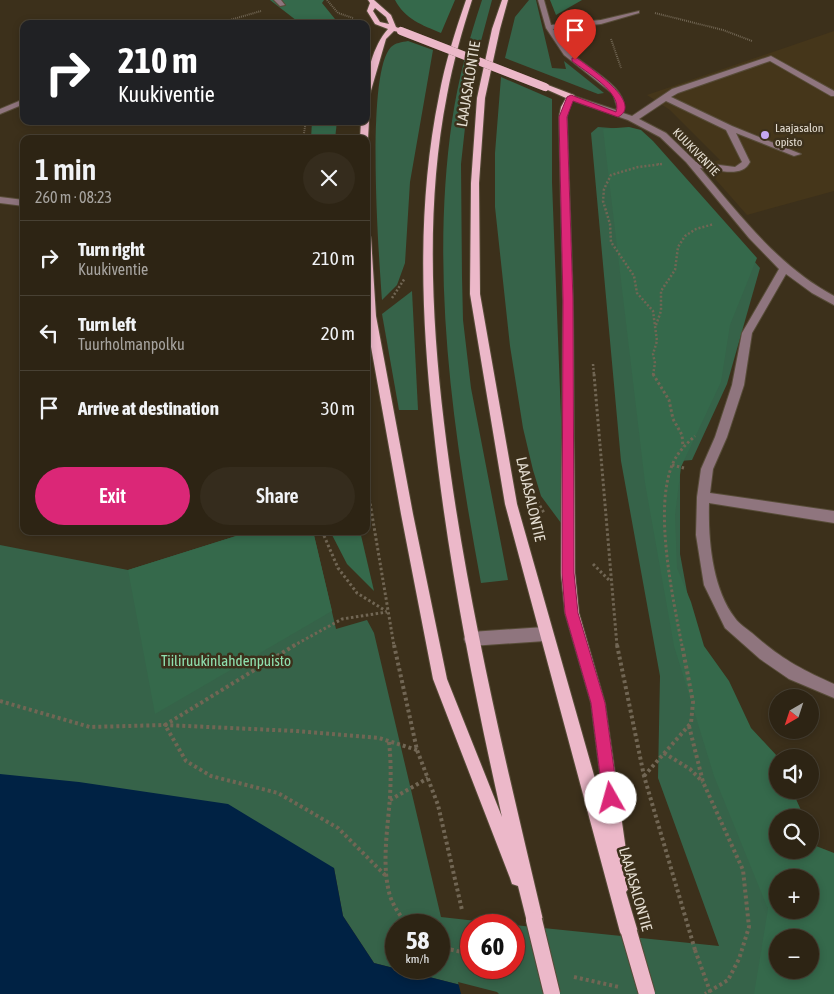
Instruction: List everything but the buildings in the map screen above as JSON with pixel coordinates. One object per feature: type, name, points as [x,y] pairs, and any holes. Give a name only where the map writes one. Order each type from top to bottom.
[{"type":"main road","name":"LAAJASALONTIE","points":[[469,0],[458,29],[442,95],[432,182],[428,242],[429,338],[445,495],[470,640],[552,994]]},
{"type":"main road","name":"LAAJASALONTIE","points":[[505,0],[496,29],[481,98],[475,183],[475,294],[511,504],[545,634],[647,994]]},
{"type":"main road","name":"KUUKIVENTIE","points":[[372,2],[371,17],[377,23],[393,27],[571,97]]},
{"type":"main road","points":[[370,81],[383,39],[393,27],[391,19],[383,9],[372,2]]},
{"type":"main road","points":[[571,97],[563,117],[568,310],[568,573],[572,613],[598,703],[628,932]]},
{"type":"main road","points":[[370,290],[372,316],[407,514],[440,678],[534,920]]},
{"type":"street","points":[[541,0],[548,27],[567,53],[617,93],[621,107],[618,115]]},
{"type":"street","points":[[548,27],[601,22],[637,12]]},
{"type":"street","points":[[632,120],[675,91],[771,58],[834,94]]},
{"type":"street","name":"KUUKIVENTIE","points":[[571,97],[632,120],[661,134],[691,162],[784,269],[806,286],[834,301]]},
{"type":"street","points":[[664,98],[729,128],[797,154]]},
{"type":"street","points":[[0,112],[20,103]]},
{"type":"street","points":[[691,162],[736,170],[744,166],[746,162],[729,128]]},
{"type":"street","points":[[0,200],[20,202]]},
{"type":"street","points":[[784,269],[761,304],[747,333],[738,385],[729,407],[721,437],[707,470],[703,497],[702,535],[711,585],[730,623],[765,654],[794,674],[834,691]]},
{"type":"street","points":[[703,497],[834,517]]},
{"type":"street","points":[[470,640],[545,634]]},
{"type":"path","points":[[326,0],[344,17],[359,19]]},
{"type":"path","points":[[637,12],[645,11],[723,30],[752,42]]},
{"type":"path","points":[[683,447],[682,435],[673,419],[669,400],[653,375],[655,363],[653,354],[657,341],[653,311],[637,293],[634,276],[611,242],[610,224],[603,200],[604,189],[611,175],[638,166],[691,162]]},
{"type":"path","points":[[655,325],[661,311],[661,291],[675,270],[678,247],[685,236],[696,229],[737,217]]},
{"type":"path","points":[[372,316],[396,294],[428,242]]},
{"type":"path","points":[[644,776],[691,723],[693,702],[667,553],[665,505],[672,465],[683,447],[729,407]]},
{"type":"path","points":[[370,504],[387,612],[417,750],[438,805],[462,910]]},
{"type":"path","points":[[324,535],[338,568],[357,593],[387,612]]},
{"type":"path","points":[[610,582],[617,647],[644,776],[711,994]]},
{"type":"path","points":[[165,725],[277,654],[342,618],[387,612]]},
{"type":"path","points":[[0,701],[90,727],[165,725],[296,731],[379,738],[417,750]]},
{"type":"path","points":[[165,725],[186,760],[212,776],[278,793],[338,828],[385,875]]},
{"type":"path","points":[[689,726],[703,782],[743,870],[749,927],[739,959],[728,980],[705,994]]},
{"type":"path","points":[[390,742],[391,779],[385,875],[399,914]]},
{"type":"path","points":[[664,753],[690,769],[703,782]]},
{"type":"path","points":[[390,801],[428,778]]},
{"type":"path","points":[[569,976],[624,988]]},
{"type":"shaded area","name":"Laajasalon opisto","points":[[834,31],[834,191],[747,215],[702,164],[720,160],[670,110],[647,95]]},
{"type":"green space","points":[[270,0],[324,0],[322,3],[336,20],[296,20]]},
{"type":"green space","points":[[395,0],[455,0],[441,33],[409,17]]},
{"type":"green space","points":[[482,0],[492,0],[470,82],[461,164],[463,320],[471,388],[508,580],[481,583],[454,411],[444,295],[443,237],[446,179],[454,106],[464,60]]},
{"type":"green space","points":[[529,0],[536,0],[552,68],[566,69],[564,61],[604,93],[598,94],[505,58],[515,17]]},
{"type":"green space","points":[[550,0],[582,0],[556,15]]},
{"type":"green space","points":[[408,41],[433,50],[410,182],[405,263],[397,285],[382,300],[378,247],[376,168],[378,92],[383,64],[391,47]]},
{"type":"green space","points":[[501,77],[552,99],[552,182],[564,495],[561,523],[541,496],[533,470],[523,428],[510,346],[495,207],[495,153]]},
{"type":"green space","points":[[312,125],[337,125],[335,135],[311,135]]},
{"type":"green space","name":"Tiiliruukinlahdenpuisto","points":[[598,127],[637,130],[658,150],[760,268],[727,384],[692,460],[680,461],[680,554],[711,721],[752,841],[769,919],[773,929],[769,929],[769,979],[782,979],[789,994],[496,994],[437,979],[450,979],[450,918],[460,919],[460,979],[525,979],[525,926],[719,946],[658,778],[660,676],[621,461],[591,133]]},
{"type":"green space","points":[[629,127],[641,130],[653,141],[757,258],[730,325],[721,382],[681,467],[675,515],[677,568],[691,602],[704,646],[729,681],[751,728],[771,749],[769,749],[769,799],[796,799],[800,809],[769,809],[769,859],[819,859],[819,847],[834,853],[834,994],[754,994],[768,909],[714,776],[674,646],[645,483],[603,129]]},
{"type":"green space","points":[[412,291],[418,410],[399,410],[382,314]]},
{"type":"green space","name":"Tiiliruukinlahdenpuisto","points":[[239,535],[314,535],[336,629],[367,620],[374,633],[440,914],[385,914],[385,966],[374,963],[343,916],[334,868],[0,851],[0,545],[128,570]]},
{"type":"green space","points":[[239,535],[314,535],[332,611],[155,714],[128,570]]},
{"type":"green space","points":[[332,535],[361,535],[374,591],[347,564]]},
{"type":"water","points":[[0,774],[79,782],[228,804],[334,868],[343,916],[374,963],[385,966],[385,979],[437,979],[496,994],[0,994]]},
{"type":"pier","points":[[458,982],[497,992],[499,994],[461,994]]},
{"type":"place","name":"Laajasalon opisto","points":[[765,135]]},
{"type":"route","points":[[575,60],[617,93],[621,99],[618,115],[571,97],[565,107],[563,117],[568,301],[568,573],[575,627],[598,703],[611,798]]}]
